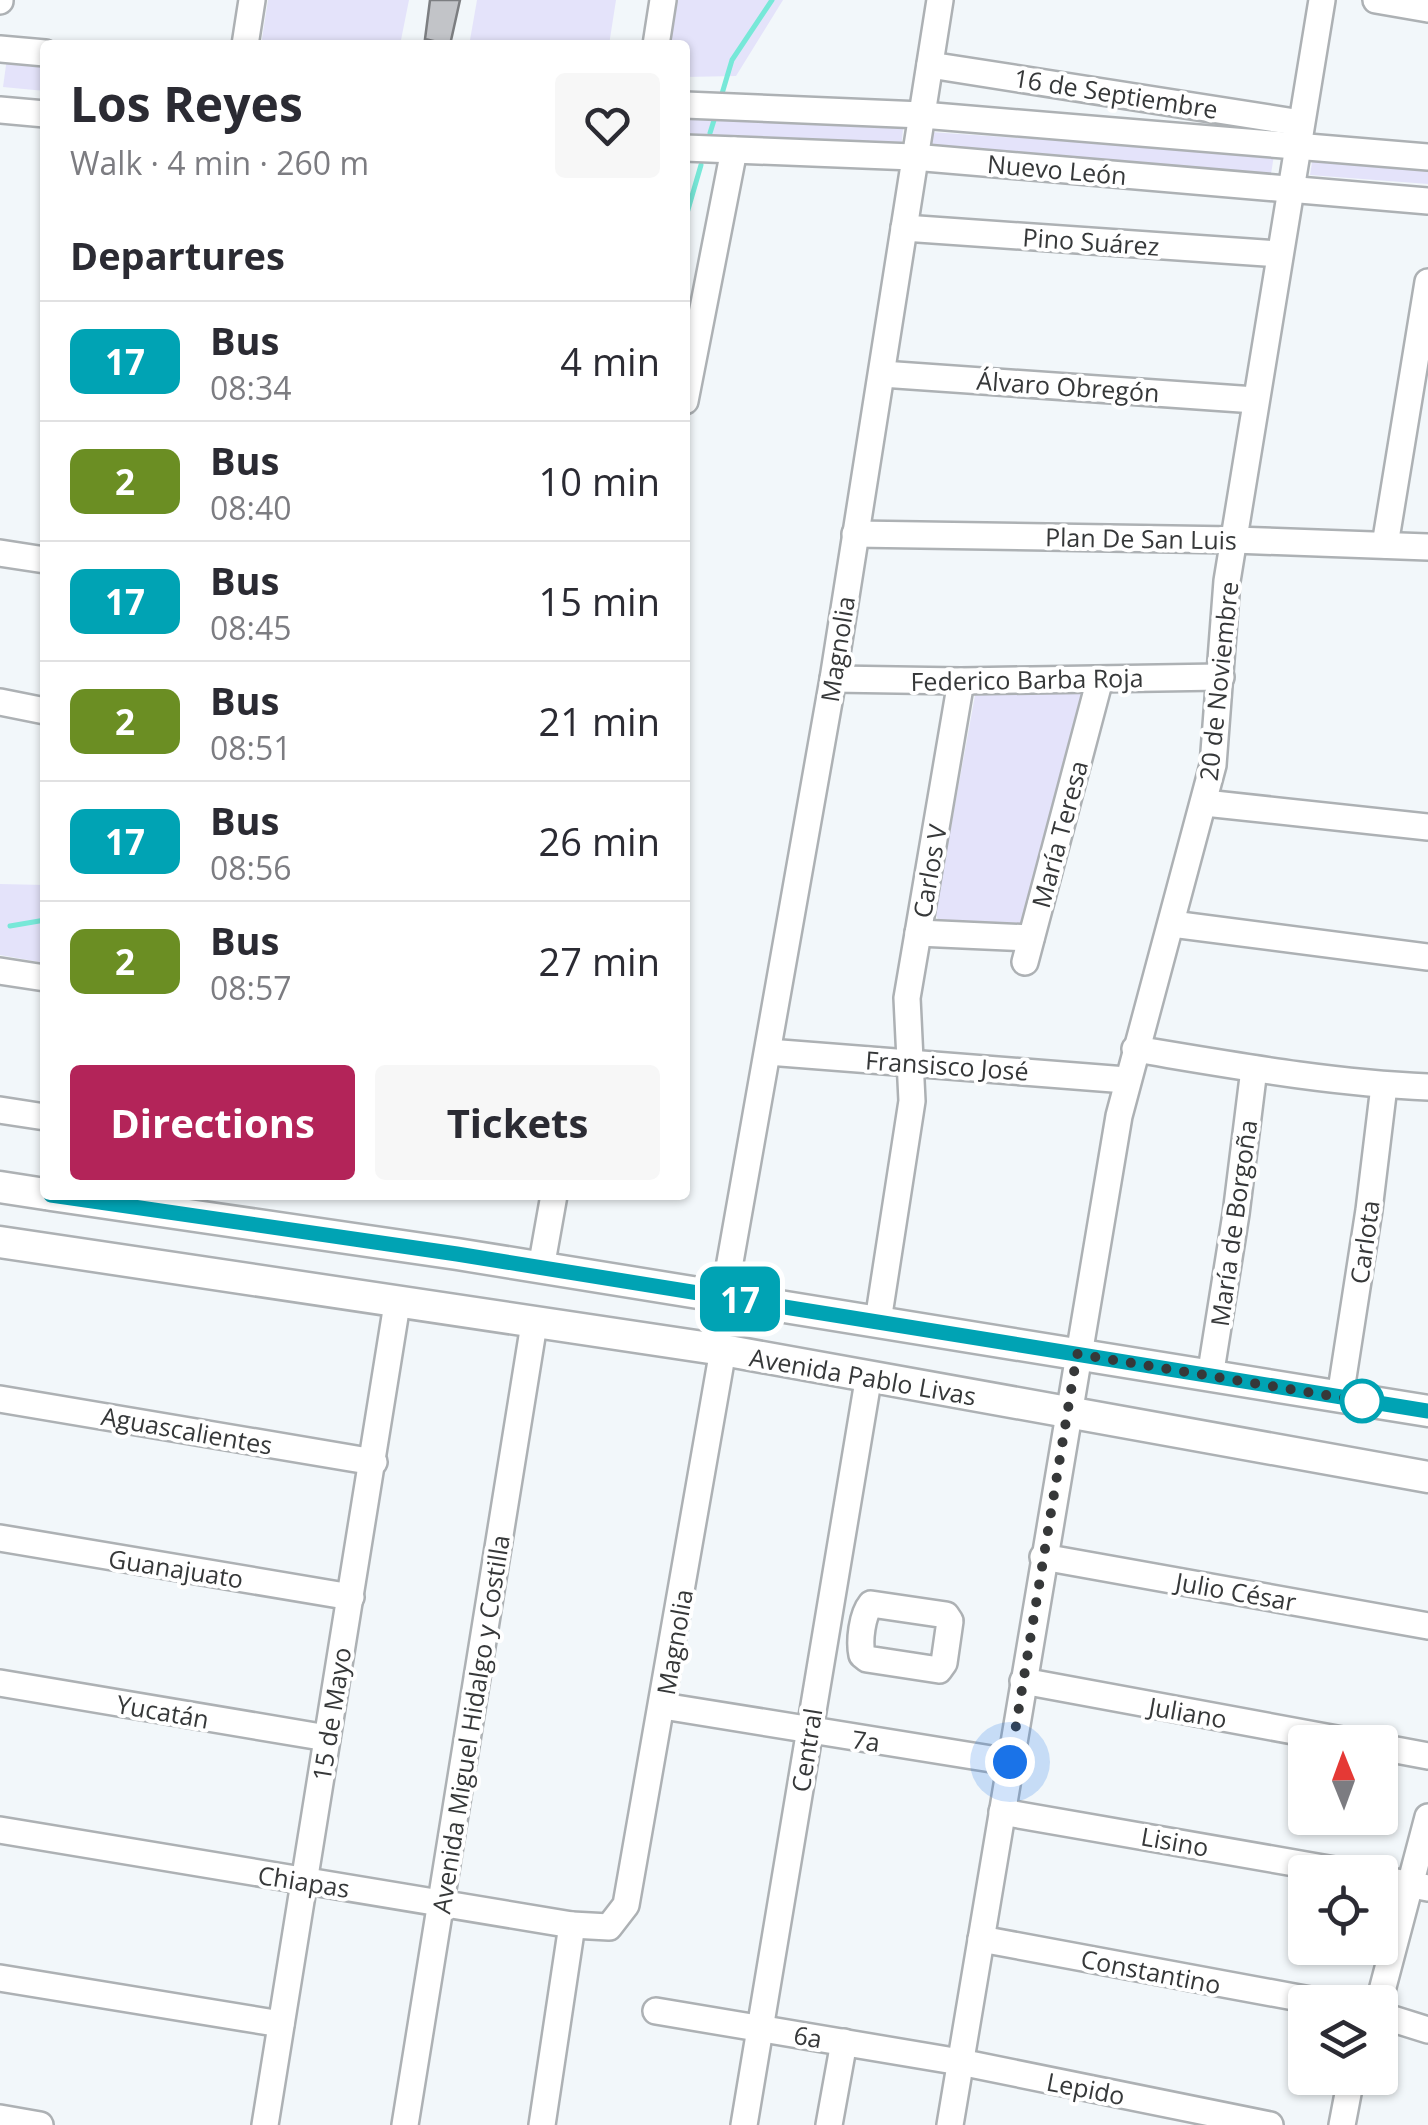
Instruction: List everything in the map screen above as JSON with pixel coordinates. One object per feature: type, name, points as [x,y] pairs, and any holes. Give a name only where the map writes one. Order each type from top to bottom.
[{"type":"main road","points":[[0,1187],[40,1193]]},
{"type":"main road","points":[[88,1200],[724,1296],[1428,1411]]},
{"type":"main road","name":"Avenida Pablo Livas","points":[[0,1242],[723,1350],[1428,1477]]},
{"type":"street","points":[[246,40],[252,0]]},
{"type":"street","points":[[657,40],[663,0]]},
{"type":"street","name":"Magnolia","points":[[724,1296],[832,680],[940,0]]},
{"type":"street","name":"20 de Noviembre","points":[[950,2125],[1126,1080],[1213,765],[1234,540],[1322,0]]},
{"type":"street","points":[[1376,0],[1428,9]]},
{"type":"street","points":[[0,49],[40,53]]},
{"type":"street","name":"16 de Septiembre","points":[[930,65],[1298,135]]},
{"type":"street","name":"Nuevo León","points":[[690,105],[1298,135],[1428,158]]},
{"type":"street","points":[[0,110],[40,114]]},
{"type":"street","name":"Nuevo León","points":[[690,148],[913,157],[1428,200]]},
{"type":"street","points":[[690,375],[734,150]]},
{"type":"street","name":"Pino Suárez","points":[[904,228],[1278,254]]},
{"type":"street","points":[[1385,546],[1428,282]]},
{"type":"street","name":"Álvaro Obregón","points":[[882,374],[1255,400]]},
{"type":"street","name":"Plan De San Luis","points":[[855,534],[1428,547]]},
{"type":"street","points":[[0,553],[40,559]]},
{"type":"street","name":"Federico Barba Roja","points":[[832,680],[1221,677]]},
{"type":"street","name":"María Teresa","points":[[918,933],[1028,950],[1100,678]]},
{"type":"street","name":"Carlos V","points":[[910,1062],[907,998],[961,681]]},
{"type":"street","points":[[0,702],[40,710]]},
{"type":"street","points":[[1205,802],[1428,827]]},
{"type":"street","points":[[1172,924],[1428,956]]},
{"type":"street","points":[[0,971],[40,977]]},
{"type":"street","points":[[1135,1049],[1254,1069],[1428,1088]]},
{"type":"street","name":"Fransisco José","points":[[768,1052],[1126,1080]]},
{"type":"street","points":[[878,1322],[912,1101],[910,1062]]},
{"type":"street","name":"María de Borgoña","points":[[1210,1377],[1254,1069]]},
{"type":"street","name":"Carlota","points":[[1340,1397],[1384,1086]]},
{"type":"street","points":[[0,1110],[40,1115]]},
{"type":"street","points":[[542,1268],[553,1200]]},
{"type":"street","name":"15 de Mayo","points":[[265,2125],[397,1304]]},
{"type":"street","name":"Avenida Miguel Hidalgo y Costilla","points":[[405,2125],[534,1324]]},
{"type":"street","name":"Magnolia","points":[[609,1926],[626,1906],[723,1350]]},
{"type":"street","name":"Central","points":[[744,2125],[869,1376]]},
{"type":"street","name":"Aguascalientes","points":[[0,1399],[374,1462]]},
{"type":"street","name":"Guanajuato","points":[[0,1538],[351,1597]]},
{"type":"street","name":"Julio César","points":[[1043,1557],[1428,1626]]},
{"type":"street","points":[[827,1621],[864,1626]]},
{"type":"street","name":"Juliano","points":[[1023,1682],[1288,1730]]},
{"type":"street","name":"Yucatán","points":[[0,1683],[327,1738]]},
{"type":"street","name":"7a","points":[[663,1706],[1010,1762]]},
{"type":"street","points":[[1398,1751],[1428,1756]]},
{"type":"street","name":"Lisino","points":[[1002,1812],[1288,1862]]},
{"type":"street","points":[[1385,1985],[1420,1887],[1428,1817]]},
{"type":"street","name":"Chiapas","points":[[0,1830],[572,1926],[609,1926]]},
{"type":"street","points":[[542,2125],[572,1926]]},
{"type":"street","name":"Constantino","points":[[980,1939],[1288,1996]]},
{"type":"street","points":[[0,1978],[281,2024]]},
{"type":"street","name":"6a","points":[[656,2011],[960,2062]]},
{"type":"street","points":[[1398,2021],[1428,2030]]},
{"type":"street","points":[[830,2125],[844,2042]]},
{"type":"street","name":"Lepido","points":[[960,2062],[1270,2125]]},
{"type":"street","points":[[1342,2125],[1348,2095]]},
{"type":"street","points":[[0,2118],[40,2125]]},
{"type":"shaded area","points":[[268,0],[409,0],[401,40],[262,40]]},
{"type":"shaded area","points":[[477,0],[616,0],[610,40],[470,40]]},
{"type":"shaded area","points":[[676,0],[783,0],[736,76],[690,77],[690,40],[669,40]]},
{"type":"shaded area","points":[[7,58],[40,61],[40,91],[3,87]]},
{"type":"shaded area","points":[[690,110],[903,129],[901,150],[690,133]]},
{"type":"shaded area","points":[[930,132],[1274,155],[1271,174],[928,146]]},
{"type":"shaded area","points":[[1313,156],[1428,165],[1428,184],[1310,175]]},
{"type":"shaded area","points":[[1081,683],[1087,694],[1025,925],[1016,928],[940,922],[935,914],[976,690]]},
{"type":"shaded area","points":[[0,884],[40,885],[40,962],[0,955]]},
{"type":"building","points":[[430,0],[460,0],[451,40],[425,39]]},
{"type":"waterway","points":[[721,97],[732,60],[772,0]]},
{"type":"waterway","points":[[710,133],[715,117]]},
{"type":"waterway","points":[[690,203],[701,165]]},
{"type":"waterway","points":[[10,926],[40,921]]},
{"type":"bus line","name":"17","points":[[85,1200],[457,1254],[1428,1411]]},
{"type":"route","points":[[1010,1762],[1077,1354],[1362,1401]]}]
